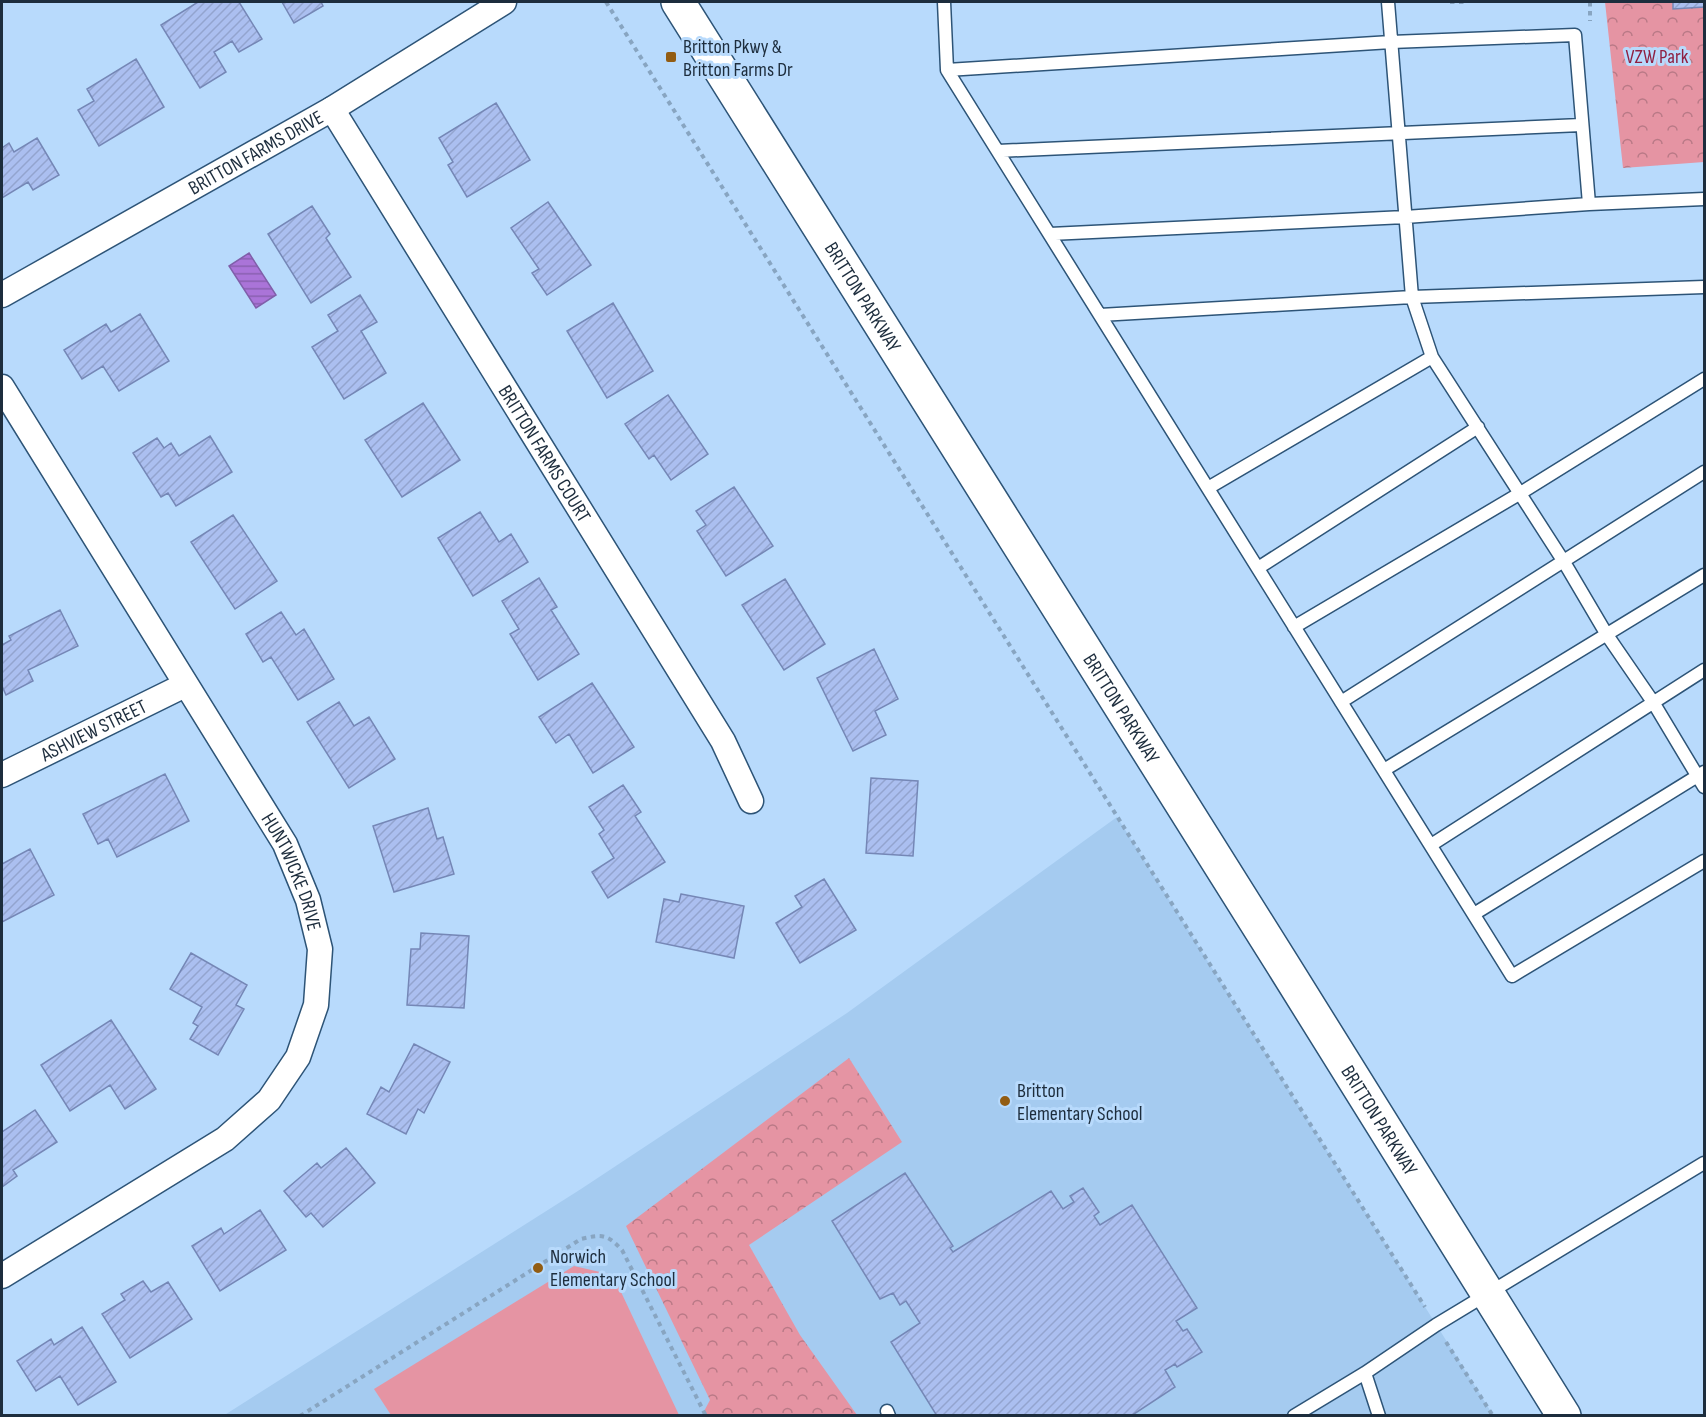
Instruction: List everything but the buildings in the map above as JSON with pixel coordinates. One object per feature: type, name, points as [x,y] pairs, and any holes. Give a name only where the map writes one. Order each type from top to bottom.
[{"type":"main road","name":"BRITTON PARKWAY","points":[[678,2],[1564,1416]]},
{"type":"street","name":"BRITTON FARMS DRIVE","points":[[2,295],[332,109],[504,2]]},
{"type":"street","name":"BRITTON FARMS COURT","points":[[332,109],[723,741],[751,801]]},
{"type":"street","name":"HUNTWICKE DRIVE","points":[[2,387],[285,844],[308,900],[320,949],[316,1005],[298,1057],[269,1100],[225,1139],[2,1276]]},
{"type":"street","name":"ASHVIEW STREET","points":[[2,775],[185,685]]},
{"type":"lane","points":[[944,2],[947,70],[1512,975],[1704,861]]},
{"type":"lane","points":[[1388,2],[1412,297],[1432,357],[1564,562],[1607,635],[1702,773],[1704,787]]},
{"type":"lane","points":[[947,70],[1391,42],[1575,36],[1589,204]]},
{"type":"lane","points":[[998,151],[1581,125]]},
{"type":"lane","points":[[1050,234],[1405,217],[1589,204],[1704,199]]},
{"type":"lane","points":[[1100,315],[1412,297],[1704,287]]},
{"type":"lane","points":[[1208,488],[1432,357]]},
{"type":"lane","points":[[1294,627],[1519,494],[1704,379]]},
{"type":"lane","points":[[1258,568],[1478,427]]},
{"type":"lane","points":[[1341,702],[1704,472]]},
{"type":"lane","points":[[1384,770],[1704,575]]},
{"type":"lane","points":[[1431,845],[1704,669]]},
{"type":"lane","points":[[1474,914],[1702,773]]},
{"type":"lane","points":[[1294,1416],[1365,1373],[1436,1325],[1704,1163]]},
{"type":"lane","points":[[1365,1373],[1379,1416]]},
{"type":"path","points":[[606,2],[1493,1416]]},
{"type":"path","points":[[1450,2],[1467,2]]},
{"type":"path","points":[[300,1416],[581,1239],[597,1235],[611,1238],[622,1250],[706,1416]]},
{"type":"shaded area","points":[[249,253],[276,295],[256,308],[229,266]]},
{"type":"shaded area","name":"Britton Elementary School","points":[[1117,817],[1493,1415],[223,1416],[581,1189],[847,1013]]},
{"type":"green space","name":"VZW Park","points":[[1605,2],[1673,2],[1673,9],[1704,7],[1704,162],[1623,168]]},
{"type":"green space","points":[[849,1058],[902,1142],[749,1245],[800,1335],[857,1415],[702,1415],[710,1400],[626,1226]]},
{"type":"green space","points":[[574,1266],[613,1275],[679,1415],[391,1415],[374,1389]]},
{"type":"place","name":"Britton Pkwy & Britton Farms Dr","points":[[671,57]]},
{"type":"place","name":"Britton Elementary School","points":[[1005,1101]]},
{"type":"place","name":"Norwich Elementary School","points":[[538,1268]]}]
